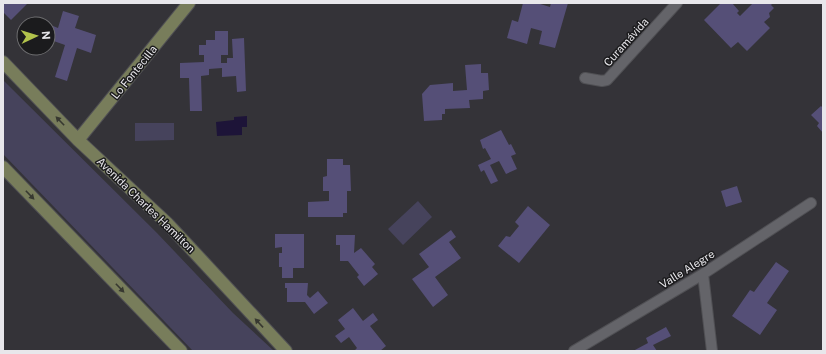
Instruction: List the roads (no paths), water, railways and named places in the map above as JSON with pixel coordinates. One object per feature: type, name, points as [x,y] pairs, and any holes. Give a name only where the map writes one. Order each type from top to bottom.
[{"type":"main road","name":"Lo Fontecilla","points":[[78,140],[189,3]]},
{"type":"main road","name":"Avenida Charles Hamilton","points":[[3,62],[78,140],[168,224],[286,351]]},
{"type":"main road","points":[[3,167],[181,351]]},
{"type":"street","name":"Curamávida","points":[[585,78],[602,81],[607,80],[677,3]]},
{"type":"street","name":"Valle Alegre","points":[[574,351],[703,274],[811,203]]},
{"type":"street","points":[[703,274],[712,351]]}]
